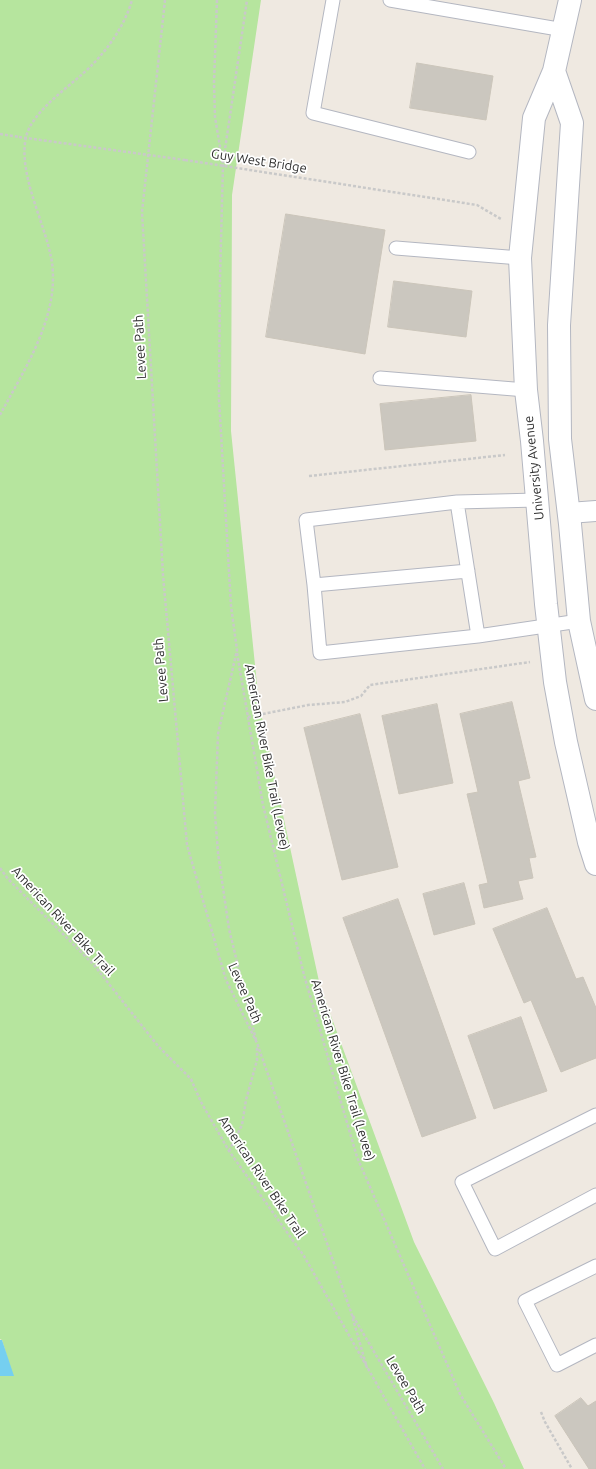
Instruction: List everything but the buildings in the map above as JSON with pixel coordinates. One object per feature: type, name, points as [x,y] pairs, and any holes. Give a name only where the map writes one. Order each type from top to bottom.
[{"type":"street","name":"University Avenue","points":[[570,0],[554,71],[534,118],[520,258],[526,390],[548,624],[555,682],[566,742],[589,842],[596,864]]},
{"type":"street","points":[[554,71],[572,123],[559,324],[560,439],[569,513],[579,621],[596,699]]},
{"type":"street","points":[[569,513],[596,511]]},
{"type":"lane","points":[[333,0],[313,113],[469,152]]},
{"type":"lane","points":[[390,0],[564,30]]},
{"type":"lane","points":[[396,248],[520,258]]},
{"type":"lane","points":[[380,378],[526,390]]},
{"type":"lane","points":[[537,500],[457,502],[306,520],[320,653],[478,636],[548,624],[579,621]]},
{"type":"lane","points":[[457,502],[478,636]]},
{"type":"lane","points":[[314,585],[468,571]]},
{"type":"lane","points":[[596,1115],[462,1182],[495,1249],[596,1196]]},
{"type":"lane","points":[[596,1266],[525,1300],[557,1365],[596,1345]]},
{"type":"path","points":[[0,415],[42,332],[51,305],[54,279],[51,258],[32,192],[25,160],[26,137],[30,127],[37,117],[50,103],[93,64],[109,45],[121,28],[132,0]]},
{"type":"path","name":"Levee Path","points":[[164,0],[142,212],[165,598],[187,845],[226,980],[257,1043],[351,1312],[367,1368]]},
{"type":"path","points":[[217,0],[214,83],[215,117],[223,165]]},
{"type":"path","points":[[223,165],[247,0]]},
{"type":"path","name":"Guy West Bridge","points":[[0,134],[223,165],[477,205],[503,220]]},
{"type":"path","name":"American River Bike Trail (Levee)","points":[[223,165],[219,399],[230,591],[237,650],[263,805],[304,975],[357,1157],[460,1394],[506,1469]]},
{"type":"path","points":[[309,476],[506,455]]},
{"type":"path","points":[[229,1151],[242,1125],[246,1100],[257,1060],[257,1043],[230,929],[218,853],[215,814],[218,734],[237,650]]},
{"type":"path","points":[[248,716],[308,705],[345,702],[361,696],[370,685],[530,662]]},
{"type":"path","name":"American River Bike Trail","points":[[0,868],[8,879],[94,965],[158,1046],[191,1079],[201,1102],[229,1151],[304,1256],[425,1469]]},
{"type":"path","name":"Levee Path","points":[[351,1312],[443,1469]]},
{"type":"path","points":[[541,1412],[545,1422],[572,1469]]},
{"type":"green space","points":[[0,0],[261,0],[232,195],[231,431],[259,704],[320,986],[414,1242],[494,1403],[524,1469],[0,1469],[0,1376],[13,1376],[2,1340],[0,1339]]},
{"type":"water","points":[[0,1340],[2,1340],[14,1376],[0,1376]]}]
